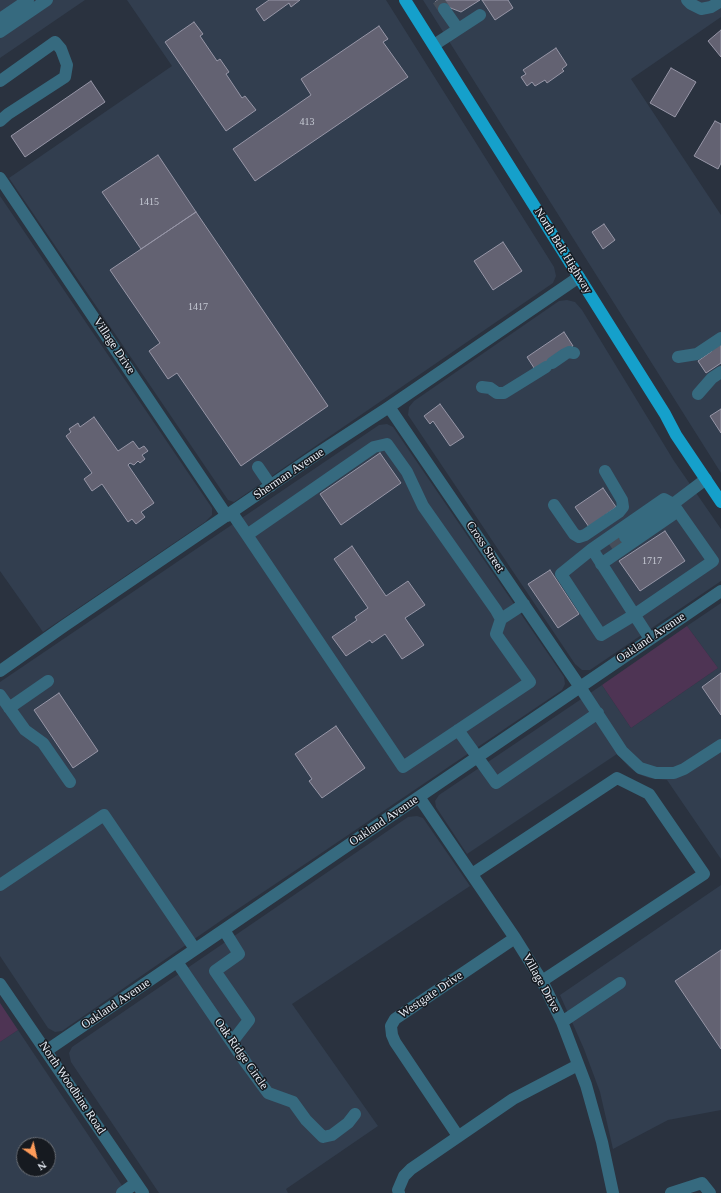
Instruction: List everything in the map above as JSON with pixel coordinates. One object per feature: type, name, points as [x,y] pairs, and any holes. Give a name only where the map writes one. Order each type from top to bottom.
[{"type":"main road","name":"North Belt Highway","points":[[406,0],[665,414],[676,434],[721,502]]},
{"type":"street","points":[[0,19],[28,0]]},
{"type":"street","points":[[687,0],[691,4],[701,9],[711,7],[721,1]]},
{"type":"street","points":[[0,32],[44,2]]},
{"type":"street","points":[[444,9],[458,29]]},
{"type":"street","points":[[434,46],[480,15]]},
{"type":"street","points":[[0,81],[55,42],[67,65],[65,77],[0,121]]},
{"type":"street","name":"Village Drive","points":[[0,178],[229,514],[246,535],[403,767],[458,730]]},
{"type":"street","name":"Sherman Avenue","points":[[0,672],[64,626],[579,277]]},
{"type":"street","points":[[678,357],[697,354],[721,338]]},
{"type":"street","points":[[482,387],[490,388],[498,393],[504,393],[565,354],[570,352],[574,353]]},
{"type":"street","points":[[698,394],[712,378],[721,372]]},
{"type":"street","name":"Cross Street","points":[[389,407],[598,713],[622,751],[640,768],[656,773],[674,773],[684,769],[721,745]]},
{"type":"street","points":[[246,535],[374,447],[387,444],[407,472],[423,506],[501,619]]},
{"type":"street","points":[[258,467],[271,486]]},
{"type":"street","points":[[554,505],[574,534],[579,537],[585,535],[619,512],[623,507],[622,500],[605,471]]},
{"type":"street","points":[[597,557],[664,499],[676,507],[713,561],[602,635],[561,574],[597,557],[676,507],[706,479]]},
{"type":"street","points":[[625,537],[676,507]]},
{"type":"street","points":[[597,557],[611,547]]},
{"type":"street","points":[[597,557],[650,639]]},
{"type":"street","name":"Oakland Avenue","points":[[46,1051],[721,591]]},
{"type":"street","points":[[524,604],[501,619],[496,634],[530,682],[458,730],[496,783],[598,713]]},
{"type":"street","points":[[9,708],[48,681]]},
{"type":"street","points":[[0,695],[25,730],[43,743],[70,782]]},
{"type":"street","points":[[472,874],[617,778],[649,794],[704,874],[542,981]]},
{"type":"street","name":"Village Drive","points":[[419,797],[515,938],[542,981],[562,1022],[586,1085],[602,1142],[613,1193]]},
{"type":"street","points":[[0,885],[104,815],[195,949]]},
{"type":"street","points":[[224,930],[239,954],[215,971],[249,1020],[232,1042]]},
{"type":"street","name":"Westgate Drive","points":[[458,1136],[395,1042],[392,1035],[391,1026],[395,1019],[515,938]]},
{"type":"street","name":"Oak Ridge Circle","points":[[177,962],[268,1093],[293,1102],[306,1120],[323,1137],[332,1135],[348,1123],[355,1114]]},
{"type":"street","points":[[562,1022],[620,983]]},
{"type":"street","name":"North Woodbine Road","points":[[0,984],[140,1188]]},
{"type":"street","points":[[399,1193],[398,1190],[404,1176],[411,1169],[513,1099],[578,1065]]},
{"type":"street","points":[[671,1193],[702,1183],[710,1193]]},
{"type":"street","points":[[122,1193],[140,1188]]},
{"type":"shaded area","points":[[0,0],[85,0],[0,58]]},
{"type":"shaded area","points":[[127,0],[386,0],[554,267],[556,276],[553,283],[234,502],[228,500],[9,178],[172,66]]},
{"type":"shaded area","points":[[423,0],[721,0],[721,17],[631,79],[721,215],[721,473]]},
{"type":"shaded area","points":[[0,196],[212,508],[212,515],[205,522],[43,632],[0,571]]},
{"type":"shaded area","points":[[567,300],[575,302],[582,310],[674,461],[721,529],[721,581],[590,670],[582,670],[575,664],[408,415],[409,407],[414,401],[559,301]]},
{"type":"shaded area","points":[[387,424],[393,427],[564,677],[565,684],[562,690],[229,915],[62,1031],[55,1032],[48,1028],[0,956],[0,682],[379,425]]},
{"type":"shaded area","points":[[721,603],[721,859],[667,780],[649,778],[638,774],[617,754],[467,854],[436,807],[435,801],[439,795],[602,685],[631,728],[718,668],[687,626]]},
{"type":"shaded area","points":[[687,626],[718,668],[631,728],[602,685]]},
{"type":"shaded area","points":[[417,816],[423,818],[470,886],[292,1004],[378,1126],[286,1189],[288,1193],[159,1193],[71,1062],[69,1053],[72,1047],[408,817]]},
{"type":"shaded area","points":[[721,885],[721,1110],[668,1120],[613,1149],[600,1092],[584,1049],[560,995]]},
{"type":"shaded area","points":[[0,1003],[18,1030],[0,1042]]},
{"type":"shaded area","points":[[18,1030],[127,1193],[0,1193],[0,1042]]},
{"type":"building","points":[[269,0],[300,0],[291,7],[289,3],[264,21],[256,9]]},
{"type":"building","points":[[438,0],[480,0],[461,12],[448,7],[442,11],[435,2]]},
{"type":"building","points":[[482,0],[508,0],[513,8],[495,20]]},
{"type":"building","points":[[194,22],[203,34],[200,36],[217,61],[220,59],[229,72],[226,74],[242,98],[245,96],[256,110],[226,131],[165,42]]},
{"type":"building","points":[[379,26],[388,39],[383,42],[408,77],[255,181],[233,149],[311,95],[301,79]]},
{"type":"building","points":[[721,30],[721,57],[708,41]]},
{"type":"building","points":[[556,48],[567,65],[562,69],[564,71],[547,83],[545,80],[535,86],[532,82],[527,86],[521,77],[526,74],[523,70]]},
{"type":"building","points":[[671,68],[696,82],[675,117],[650,103]]},
{"type":"building","points":[[91,81],[105,102],[25,157],[11,136]]},
{"type":"building","points":[[715,121],[721,124],[721,163],[718,169],[694,156]]},
{"type":"building","points":[[158,155],[196,212],[141,249],[102,192]]},
{"type":"building","points":[[196,212],[328,406],[241,466],[177,373],[168,379],[149,351],[160,343],[110,270]]},
{"type":"building","points":[[604,224],[615,240],[603,249],[592,232]]},
{"type":"building","points":[[503,242],[522,271],[493,290],[474,261]]},
{"type":"building","points":[[564,332],[573,346],[536,371],[527,357]]},
{"type":"building","points":[[721,342],[721,363],[706,373],[698,361],[712,351],[710,348]]},
{"type":"building","points":[[440,404],[464,437],[450,446],[433,421],[430,424],[424,416]]},
{"type":"building","points":[[721,409],[721,433],[710,416]]},
{"type":"building","points":[[94,417],[118,451],[133,441],[139,449],[144,446],[148,451],[142,455],[145,459],[140,463],[138,461],[134,465],[130,463],[128,465],[154,503],[141,512],[145,517],[136,524],[132,519],[128,522],[102,484],[92,491],[84,479],[92,473],[66,436],[71,432],[69,429],[78,423],[80,427]]},
{"type":"building","points":[[380,453],[401,483],[341,525],[320,494]]},
{"type":"building","points":[[603,488],[616,507],[589,527],[575,507]]},
{"type":"building","points":[[665,531],[685,561],[640,591],[619,561]]},
{"type":"building","points":[[352,546],[386,596],[408,581],[425,605],[405,618],[424,645],[402,659],[385,634],[372,643],[370,640],[346,656],[332,637],[357,620],[355,617],[368,608],[334,559]]},
{"type":"building","points":[[550,570],[579,614],[558,628],[528,584]]},
{"type":"building","points":[[721,673],[721,715],[702,687]]},
{"type":"building","points":[[59,693],[98,751],[73,768],[34,710]]},
{"type":"building","points":[[336,726],[365,768],[322,798],[309,781],[312,779],[295,754]]},
{"type":"building","points":[[721,950],[721,1049],[675,981]]},
{"type":"tunnel","points":[[438,0],[444,9]]},
{"type":"tunnel","points":[[611,547],[625,537]]}]
